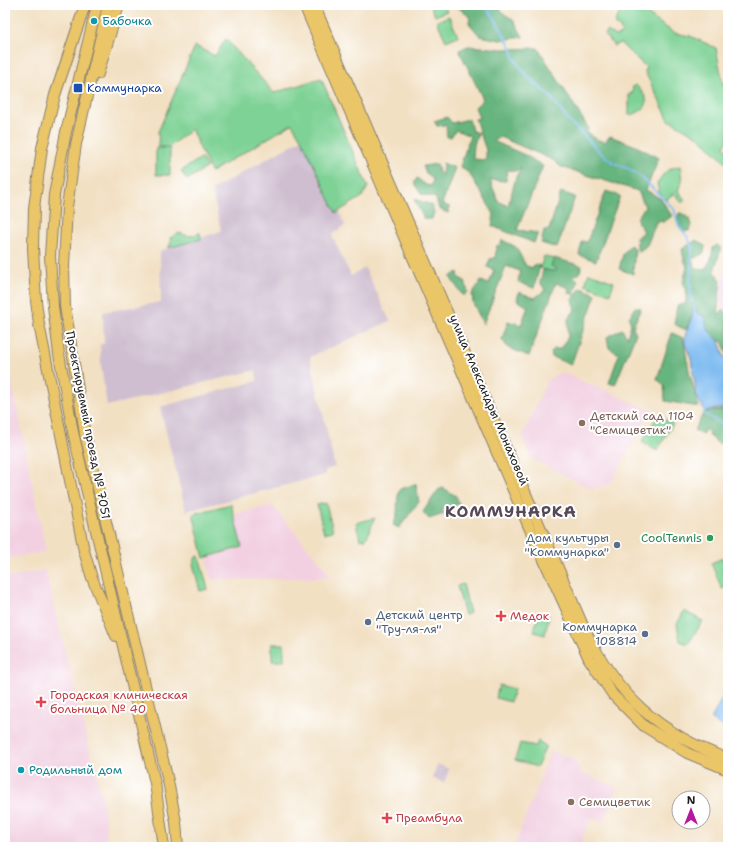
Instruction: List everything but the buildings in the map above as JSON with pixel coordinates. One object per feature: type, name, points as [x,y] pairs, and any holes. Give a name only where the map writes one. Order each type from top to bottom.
[{"type":"main road","points":[[86,5],[51,108],[42,148],[34,208],[33,271],[39,324],[84,551],[92,578],[110,624],[123,648]]},
{"type":"main road","name":"Проектируемый проезд № 7051","points":[[97,5],[58,167],[50,232],[51,280],[55,330],[69,412],[155,783],[164,847]]},
{"type":"main road","name":"Проектируемый проезд № 7051","points":[[108,5],[76,144],[67,207],[64,285],[67,325],[85,434],[168,781],[176,822],[178,847]]},
{"type":"main road","points":[[84,109],[100,68],[119,5]]},
{"type":"main road","name":"улица Александры Монаховой","points":[[304,5],[528,527],[589,659],[613,695],[644,726],[687,753],[728,770]]},
{"type":"main road","name":"улица Александры Монаховой","points":[[314,5],[584,628],[597,653],[620,688],[650,718],[692,744],[728,759]]},
{"type":"shaded area","points":[[309,135],[345,225],[332,235],[351,276],[365,268],[390,321],[310,357],[335,467],[325,470],[325,475],[186,511],[160,407],[257,381],[256,370],[107,406],[101,367],[100,344],[104,344],[103,312],[161,302],[160,251],[221,231],[212,190]]},
{"type":"shaded area","points":[[728,255],[728,320],[719,300]]},
{"type":"shaded area","points":[[5,349],[46,551],[5,559]]},
{"type":"shaded area","points":[[561,372],[651,410],[610,484],[592,489],[532,459],[522,438],[547,380]]},
{"type":"shaded area","points":[[272,505],[332,577],[212,580],[207,558],[243,548],[233,515]]},
{"type":"shaded area","name":"Городская клиническая больница № 40","points":[[45,570],[104,807],[107,847],[5,847],[5,578]]},
{"type":"shaded area","name":"Семицветик","points":[[551,751],[575,760],[581,773],[617,787],[603,822],[591,817],[579,847],[514,847]]},
{"type":"shaded area","points":[[438,764],[449,769],[444,783],[432,778]]},
{"type":"green space","points":[[430,5],[444,5],[447,11],[435,16]]},
{"type":"green space","points":[[455,5],[497,5],[503,13],[514,20],[523,37],[500,40],[480,36],[469,23],[470,17]]},
{"type":"green space","points":[[625,5],[640,5],[640,9],[674,33],[690,36],[716,48],[723,84],[728,89],[728,141],[724,146],[728,150],[728,165],[700,138],[669,120],[645,72],[646,67],[620,43],[614,46],[605,35],[607,31],[616,36],[623,33],[620,28],[615,25],[616,19]]},
{"type":"green space","points":[[449,16],[458,36],[446,41],[437,21]]},
{"type":"green space","points":[[226,39],[274,93],[321,78],[368,187],[362,197],[336,213],[303,142],[292,124],[211,172],[191,129],[169,147],[159,147],[158,132],[195,46],[215,56]]},
{"type":"green space","points":[[468,46],[503,49],[538,48],[589,129],[586,132],[598,140],[605,142],[610,136],[636,146],[659,158],[646,190],[661,199],[672,216],[664,222],[657,221],[647,245],[638,253],[636,238],[644,231],[638,223],[637,218],[645,207],[638,191],[561,167],[553,160],[500,137],[493,141],[527,156],[543,166],[517,230],[538,233],[534,243],[492,226],[494,214],[469,173],[460,167],[470,136],[456,130],[451,137],[447,137],[446,125],[437,126],[434,121],[447,117],[452,123],[469,119],[472,131],[479,133],[474,144],[473,159],[486,160],[486,150],[475,119],[479,118],[475,107],[483,99],[459,50]],"holes":[[[521,167],[516,177],[508,206],[498,201],[490,180],[506,181],[507,170],[516,171]]]},
{"type":"green space","points":[[636,85],[645,96],[646,103],[643,109],[635,114],[629,115],[629,94],[632,94],[633,86]]},
{"type":"green space","points":[[156,148],[170,148],[170,175],[156,175]]},
{"type":"green space","points":[[201,158],[207,167],[187,180],[181,171]]},
{"type":"green space","points":[[443,163],[455,168],[442,204],[450,207],[448,213],[439,209],[436,198],[421,194],[414,183],[417,178],[426,185],[431,186],[433,179],[427,175],[423,166],[437,164],[439,172],[442,175]]},
{"type":"green space","points":[[680,166],[682,181],[678,190],[685,200],[682,203],[674,193],[666,200],[660,194],[657,184],[666,172],[672,168]]},
{"type":"green space","points":[[606,191],[620,196],[596,261],[579,255],[582,241],[587,242]]},
{"type":"green space","points":[[561,192],[575,197],[557,248],[541,243],[544,230],[549,230]]},
{"type":"green space","points":[[414,199],[432,205],[434,213],[432,219],[424,219]]},
{"type":"green space","points":[[679,213],[690,219],[692,225],[689,231],[683,231],[677,221]]},
{"type":"green space","points":[[179,233],[189,236],[200,233],[201,239],[168,248],[171,243],[170,238]]},
{"type":"green space","points":[[502,240],[516,247],[526,266],[533,268],[535,264],[540,266],[534,288],[518,282],[520,271],[506,266],[483,324],[473,303],[472,294],[481,281],[489,284],[494,270],[487,267],[490,259],[495,258],[497,245],[500,247]]},
{"type":"green space","points":[[696,240],[705,246],[704,253],[692,259],[694,267],[705,270],[711,259],[713,248],[717,245],[721,248],[714,271],[721,280],[718,306],[719,314],[724,310],[728,314],[728,356],[722,341],[710,341],[703,315],[693,313],[686,330],[674,324],[677,306],[686,303],[686,288],[683,283],[687,266],[682,249]]},
{"type":"green space","points":[[630,245],[635,248],[633,274],[619,269],[623,254]]},
{"type":"green space","points":[[544,256],[563,262],[560,275],[540,268]]},
{"type":"green space","points":[[554,258],[582,266],[579,274],[573,275],[578,281],[574,294],[568,293],[569,288],[556,283],[529,356],[508,348],[502,339],[508,321],[521,325],[528,307],[517,300],[519,292],[535,298],[545,290],[540,282],[543,270],[556,271],[557,269],[551,266]]},
{"type":"green space","points":[[458,272],[459,278],[465,281],[468,292],[463,296],[450,277]]},
{"type":"green space","points":[[589,273],[614,282],[610,294],[585,285]]},
{"type":"green space","points":[[581,288],[596,294],[571,365],[552,357],[551,352],[554,349],[560,349],[568,337],[568,319],[575,310],[572,299]]},
{"type":"green space","points":[[635,307],[641,308],[633,327],[636,333],[615,385],[609,383],[619,354],[609,348],[607,337],[622,329],[627,337],[631,324],[629,318]]},
{"type":"green space","points":[[672,333],[683,338],[690,375],[699,407],[665,401],[664,385],[657,379]]},
{"type":"green space","points":[[728,409],[728,444],[723,442],[719,444],[710,436],[707,429],[702,434],[694,430],[704,412]]},
{"type":"green space","points":[[658,415],[673,424],[657,451],[642,442]]},
{"type":"green space","points":[[416,484],[419,502],[399,528],[393,525],[397,515],[398,495],[400,489]]},
{"type":"green space","points":[[443,488],[456,496],[459,504],[442,509],[444,514],[429,519],[423,512],[438,490]]},
{"type":"green space","points":[[326,503],[333,531],[324,533],[317,505]]},
{"type":"green space","points":[[231,504],[242,547],[204,558],[193,514]]},
{"type":"green space","points":[[375,518],[366,539],[360,540],[356,523]]},
{"type":"green space","points":[[199,556],[208,589],[200,591],[193,564],[196,557]]},
{"type":"green space","points":[[728,556],[728,587],[722,589],[711,563]]},
{"type":"green space","points":[[463,584],[470,613],[465,615],[457,586]]},
{"type":"green space","points":[[684,611],[703,621],[688,644],[680,641],[677,624]]},
{"type":"green space","points":[[538,614],[549,616],[545,635],[534,632]]},
{"type":"green space","points":[[272,644],[284,644],[284,661],[272,661]]},
{"type":"green space","points":[[499,685],[514,689],[510,702],[496,698]]},
{"type":"green space","points":[[538,741],[546,746],[537,767],[515,760],[520,743],[536,746]]},
{"type":"water","points":[[692,302],[694,302],[697,313],[704,316],[708,330],[719,341],[724,356],[728,361],[728,407],[705,411],[697,397],[691,358],[685,344],[685,336],[693,314]]},
{"type":"water","points":[[728,687],[728,728],[711,719]]},
{"type":"waterway","points":[[484,5],[494,17],[512,49],[514,58],[527,76],[551,97],[567,119],[601,153],[614,163],[629,169],[641,177],[674,209],[679,226],[687,236],[692,247],[690,282],[692,302]]},
{"type":"waterway","points":[[705,410],[703,413],[728,428]]},
{"type":"place","name":"Бабочка","points":[[94,21]]},
{"type":"place","name":"Коммунарка","points":[[78,88]]},
{"type":"place","name":"Детский сад 1104 \"Семицветик\"","points":[[582,423]]},
{"type":"place","name":"CoolTennis","points":[[710,538]]},
{"type":"place","name":"Дом культуры \"Коммунарка\"","points":[[617,545]]},
{"type":"place","name":"Медок","points":[[501,616]]},
{"type":"place","name":"Детский центр \"Тру-ля-ля\"","points":[[368,622]]},
{"type":"place","name":"Коммунарка 108814","points":[[645,634]]},
{"type":"place","name":"Городская клиническая больница № 40","points":[[41,702]]},
{"type":"place","name":"Родильный дом","points":[[21,770]]},
{"type":"place","name":"Семицветик","points":[[571,802]]},
{"type":"place","name":"Преамбула","points":[[387,818]]},
{"type":"district","name":"КОММУНАРКА","points":[[511,511]]}]
